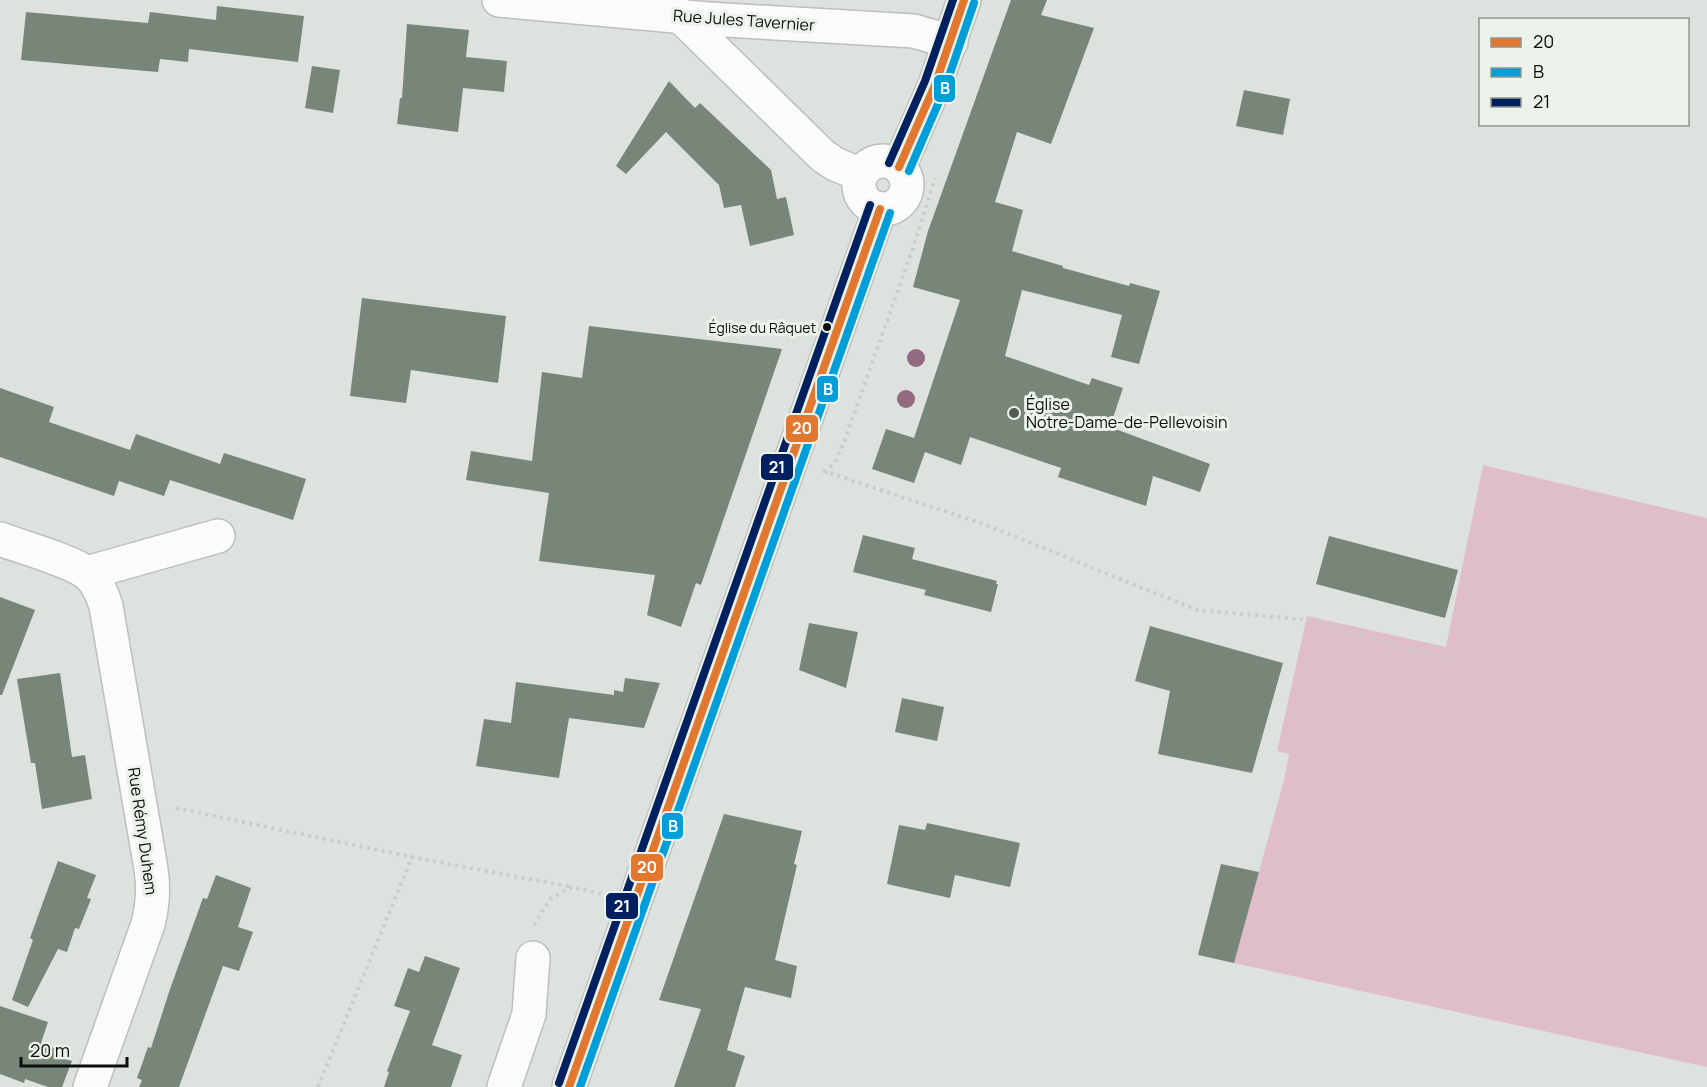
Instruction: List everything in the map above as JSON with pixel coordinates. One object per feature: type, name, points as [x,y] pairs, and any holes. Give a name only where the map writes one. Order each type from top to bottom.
[{"type":"street","name":"Rue Jules Tavernier","points":[[499,0],[673,8],[914,31],[951,42]]},
{"type":"street","points":[[899,167],[935,85],[964,0]]},
{"type":"street","points":[[673,8],[823,156],[861,175]]},
{"type":"street","points":[[887,161],[899,167],[907,177],[908,189],[905,197],[896,206],[888,209],[872,207],[862,197],[859,184],[861,175],[866,168],[878,162],[887,161]]},
{"type":"street","points":[[569,1087],[880,209]]},
{"type":"street","points":[[0,539],[70,564],[87,573],[218,536]]},
{"type":"street","name":"Rue Rémy Duhem","points":[[87,573],[101,592],[106,606],[154,888],[153,906],[148,924],[90,1087]]},
{"type":"street","points":[[504,1087],[529,1014],[533,958]]},
{"type":"path","points":[[791,460],[984,524],[1197,610],[1310,620],[1452,661]]},
{"type":"path","points":[[140,801],[573,887],[634,902]]},
{"type":"path","points":[[318,1087],[412,856]]},
{"type":"path","points":[[533,958],[533,926],[550,899],[573,887]]},
{"type":"shaded area","points":[[1483,465],[1707,518],[1707,1067],[1234,963],[1284,780],[1289,754],[1277,751],[1307,616],[1446,647]]},
{"type":"building","points":[[1011,0],[1047,0],[1041,15],[1094,28],[1051,144],[1017,132],[995,202],[1023,210],[1012,251],[1129,286],[1130,283],[1160,291],[1139,364],[1111,357],[1122,315],[1022,290],[1005,356],[1089,385],[1092,378],[1123,388],[1110,427],[1210,464],[1200,492],[1153,476],[1146,506],[1058,477],[1061,468],[970,437],[961,465],[925,452],[914,483],[872,469],[886,429],[914,438],[960,300],[913,287],[928,231]]},
{"type":"building","points":[[217,6],[304,16],[298,62],[189,49],[188,62],[160,59],[158,72],[21,60],[26,12],[148,23],[150,12],[216,20]]},
{"type":"building","points":[[407,24],[469,30],[466,57],[507,61],[504,92],[463,88],[458,132],[397,124],[400,98],[402,98]]},
{"type":"building","points":[[312,66],[340,70],[333,113],[305,108]]},
{"type":"building","points":[[669,81],[695,108],[700,103],[771,170],[777,199],[786,197],[794,235],[750,246],[741,205],[724,208],[719,185],[666,132],[626,174],[616,166]]},
{"type":"building","points":[[1244,90],[1290,99],[1283,135],[1236,126]]},
{"type":"building","points":[[362,298],[506,316],[498,383],[411,370],[406,403],[350,396]]},
{"type":"building","points":[[589,326],[782,349],[701,585],[696,583],[681,627],[647,615],[655,575],[539,561],[549,493],[466,480],[471,451],[532,461],[542,372],[582,378]]},
{"type":"building","points":[[0,388],[54,407],[49,422],[130,450],[136,434],[220,464],[224,453],[306,479],[293,520],[170,480],[164,496],[119,481],[114,496],[0,457]]},
{"type":"building","points":[[863,535],[915,548],[912,559],[997,581],[991,612],[924,595],[926,590],[853,572]]},
{"type":"building","points":[[1329,536],[1458,570],[1445,618],[1316,584]]},
{"type":"building","points":[[0,597],[35,610],[2,695],[0,695]]},
{"type":"building","points":[[809,623],[858,632],[846,688],[799,670]]},
{"type":"building","points":[[1150,626],[1283,663],[1252,773],[1158,754],[1170,691],[1135,681]]},
{"type":"building","points":[[60,673],[72,757],[85,755],[92,799],[42,809],[35,763],[31,763],[17,679]]},
{"type":"building","points":[[625,678],[660,683],[644,728],[569,718],[559,778],[476,766],[484,719],[511,723],[516,682],[614,695],[614,690],[623,692]]},
{"type":"building","points":[[902,698],[944,707],[937,741],[895,732]]},
{"type":"building","points":[[724,814],[802,831],[794,864],[797,865],[775,960],[797,966],[791,998],[745,987],[727,1050],[745,1056],[735,1087],[674,1087],[701,1009],[659,1000]]},
{"type":"building","points":[[927,823],[1020,843],[1010,887],[955,875],[950,898],[887,884],[899,825],[925,830]]},
{"type":"building","points":[[58,861],[96,875],[87,898],[91,899],[79,929],[75,928],[67,952],[58,949],[28,1007],[12,1000],[33,940],[30,938]]},
{"type":"building","points":[[1221,864],[1259,872],[1234,963],[1198,955]]},
{"type":"building","points":[[216,875],[251,888],[238,927],[253,932],[239,971],[223,966],[179,1087],[139,1087],[142,1080],[137,1078],[148,1047],[151,1048],[203,898],[207,899]]},
{"type":"building","points":[[425,956],[460,968],[432,1045],[462,1055],[451,1087],[384,1087],[389,1072],[387,1071],[410,1011],[394,1006],[408,968],[419,972]]},
{"type":"building","points":[[0,1006],[48,1022],[41,1043],[61,1051],[59,1057],[72,1061],[62,1087],[48,1087],[25,1079],[24,1083],[0,1074]]},
{"type":"transit line","name":"21","points":[[889,163],[925,81],[953,0]]},
{"type":"transit line","name":"20","points":[[899,167],[935,85],[964,0]]},
{"type":"transit line","name":"B","points":[[909,171],[945,88],[974,3]]},
{"type":"transit line","name":"21","points":[[559,1083],[870,205]]},
{"type":"transit line","name":"20","points":[[569,1087],[880,209]]},
{"type":"transit line","name":"B","points":[[580,1087],[890,213]]},
{"type":"place","name":"Église du Râquet","points":[[827,327]]},
{"type":"place","name":"Église Notre-Dame-de-Pellevoisin","points":[[1014,413]]}]
